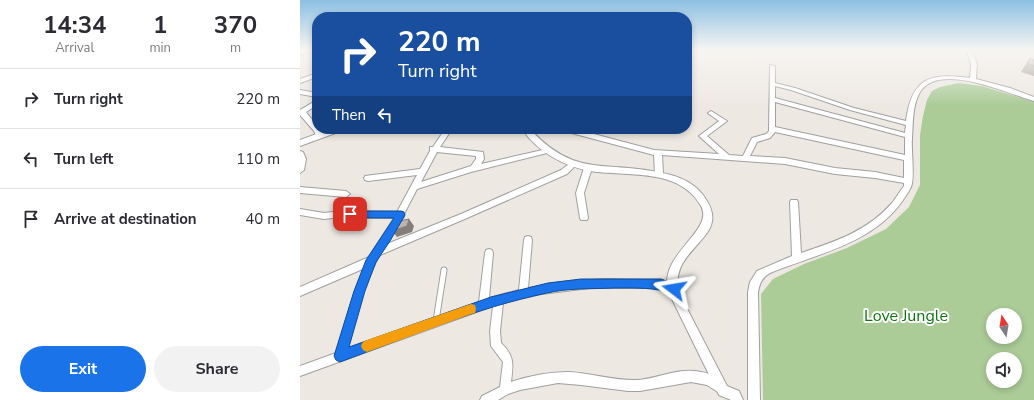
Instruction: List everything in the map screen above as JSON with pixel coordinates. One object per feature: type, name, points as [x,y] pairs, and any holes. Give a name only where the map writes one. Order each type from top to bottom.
[{"type":"street","points":[[746,159],[754,140],[770,135],[772,129],[772,69]]},
{"type":"street","points":[[973,80],[974,69]]},
{"type":"street","points":[[300,81],[312,77]]},
{"type":"street","points":[[754,400],[752,339],[753,292],[755,282],[760,274],[767,270],[840,244],[866,230],[881,219],[902,196],[908,186],[910,124],[917,91],[924,84],[943,78],[973,80],[1034,99]]},
{"type":"street","points":[[773,84],[793,89],[852,109],[910,124]]},
{"type":"street","points":[[300,92],[312,94]]},
{"type":"street","points":[[772,99],[910,136]]},
{"type":"street","points":[[312,105],[301,112],[312,124]]},
{"type":"street","points":[[711,113],[724,121],[702,136],[728,158]]},
{"type":"street","points":[[772,129],[908,158]]},
{"type":"street","points":[[300,143],[324,134]]},
{"type":"street","points":[[340,356],[360,291],[374,256],[401,215],[433,150],[445,134]]},
{"type":"street","points":[[531,134],[547,151],[573,164],[588,168],[659,174],[679,180],[691,187],[707,207],[707,225],[680,256],[674,268],[672,282],[723,391]]},
{"type":"street","points":[[585,134],[658,153],[792,162],[835,171],[875,175],[908,181]]},
{"type":"street","points":[[433,150],[480,154],[480,159],[474,168]]},
{"type":"street","points":[[416,186],[474,168],[547,151]]},
{"type":"street","points":[[658,153],[659,174]]},
{"type":"street","points":[[300,154],[302,159],[300,170]]},
{"type":"street","points":[[300,292],[374,256],[568,170],[573,164]]},
{"type":"street","points":[[584,218],[580,192],[588,168]]},
{"type":"street","points":[[368,178],[423,172]]},
{"type":"street","points":[[300,190],[346,194]]},
{"type":"street","points":[[794,202],[797,260]]},
{"type":"street","points":[[300,212],[324,216],[342,214],[401,215]]},
{"type":"street","points":[[523,293],[528,240]]},
{"type":"street","points":[[484,304],[489,253]]},
{"type":"street","points":[[300,371],[484,304],[523,293],[581,284],[661,284],[674,289]]},
{"type":"street","points":[[498,300],[495,341],[496,346],[503,352],[508,361],[505,390]]},
{"type":"street","points":[[486,400],[505,390],[546,379],[564,377],[607,384],[635,386],[652,384],[685,376],[710,379],[714,381],[723,391],[735,394],[737,400]]},
{"type":"lane","points":[[436,322],[444,270]]},
{"type":"green space","name":"Love Jungle","points":[[958,83],[982,86],[1034,102],[1034,400],[763,400],[761,294],[773,279],[804,264],[847,248],[886,229],[909,207],[920,185],[920,135],[927,100],[932,91],[940,87]]},
{"type":"building","points":[[409,219],[407,226],[392,231],[394,222]]},
{"type":"slow traffic","points":[[367,346],[471,309]]},
{"type":"route","points":[[350,214],[401,215],[372,260],[360,291],[340,356],[491,302],[548,288],[581,284],[621,283],[661,284],[674,289]]}]
